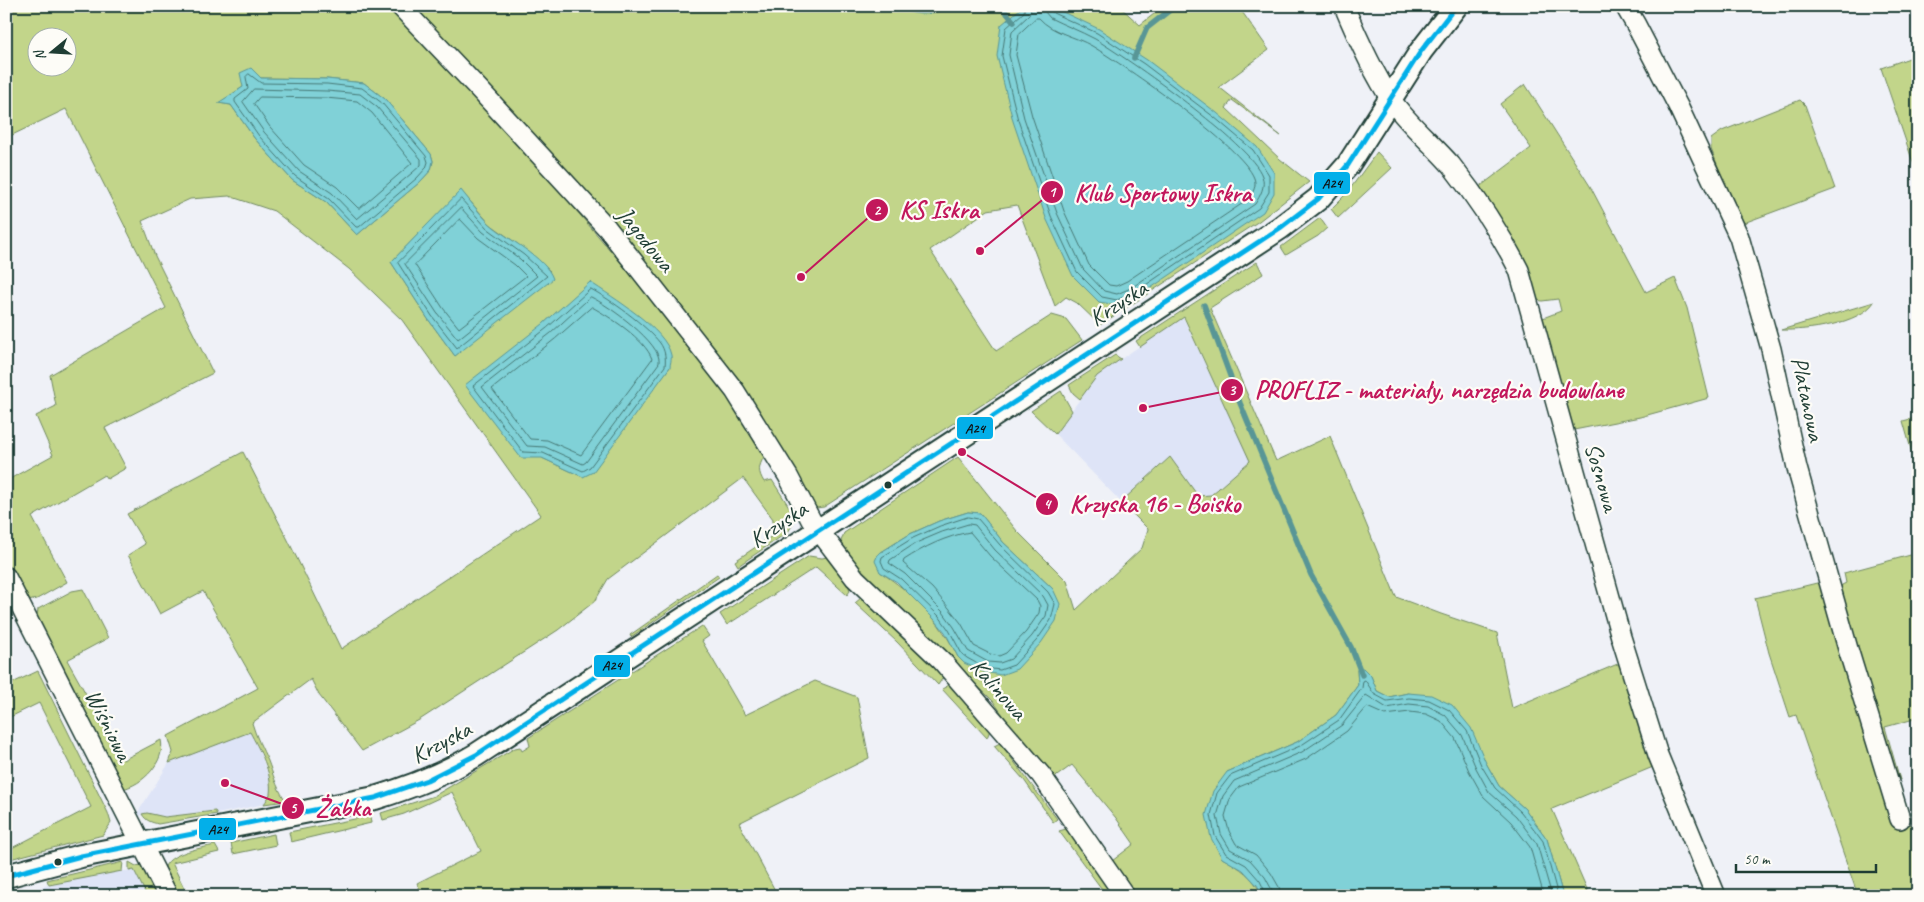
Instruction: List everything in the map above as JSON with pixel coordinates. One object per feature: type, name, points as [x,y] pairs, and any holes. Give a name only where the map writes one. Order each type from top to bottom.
[{"type":"street","name":"Jagodowa","points":[[400,6],[607,228],[735,391],[788,476],[818,530]]},
{"type":"street","name":"Sosnowa","points":[[1344,6],[1354,30],[1391,99],[1450,165],[1500,234],[1519,270],[1616,618],[1658,756],[1716,896]]},
{"type":"street","name":"Krzyska","points":[[6,876],[81,856],[375,798],[437,777],[476,755],[1287,223],[1318,198],[1356,154],[1421,51],[1456,6]]},
{"type":"street","name":"Platanowa","points":[[1625,6],[1678,106],[1739,237],[1771,349],[1800,477],[1848,649],[1900,819]]},
{"type":"street","name":"Kalinowa","points":[[818,530],[855,578],[942,661],[1041,775],[1125,896]]},
{"type":"street","name":"Wiśniowa","points":[[6,577],[168,896]]},
{"type":"shaded area","points":[[1183,317],[1251,461],[1211,495],[1198,496],[1170,457],[1121,502],[1055,434],[1097,375]]},
{"type":"shaded area","points":[[250,731],[270,779],[270,795],[264,804],[217,814],[215,811],[165,817],[147,813],[135,817],[169,763]]},
{"type":"shaded area","points":[[134,870],[147,896],[38,896],[35,888],[107,873]]},
{"type":"green space","points":[[6,6],[389,6],[512,135],[679,331],[757,437],[764,457],[759,470],[761,475],[764,482],[772,480],[795,516],[791,519],[793,524],[788,532],[738,566],[735,561],[772,536],[773,519],[743,478],[608,579],[595,601],[558,630],[421,719],[362,751],[319,695],[311,679],[252,723],[281,793],[284,798],[293,800],[264,804],[270,794],[269,778],[250,732],[169,763],[173,752],[168,736],[258,688],[203,591],[160,614],[128,555],[145,544],[127,514],[243,452],[341,649],[541,515],[402,320],[349,269],[274,211],[229,196],[190,199],[142,221],[155,256],[213,373],[105,428],[126,468],[107,479],[104,475],[32,517],[67,582],[37,599],[28,601],[6,561],[6,481],[53,455],[36,416],[56,406],[50,375],[166,308],[66,109],[6,138]],"holes":[[[261,78],[327,79],[364,83],[385,99],[431,154],[433,161],[431,170],[420,182],[357,235],[326,202],[292,180],[255,139],[231,105],[219,103]],[[461,191],[490,224],[527,251],[550,271],[455,356],[391,262]],[[591,282],[670,367],[583,477],[542,458],[543,324]]]},
{"type":"green space","points":[[409,6],[1119,6],[1140,25],[1164,6],[1238,6],[1269,50],[1219,87],[1281,136],[1232,100],[1226,108],[1280,159],[1309,182],[1259,221],[1100,325],[1077,303],[1066,297],[1055,306],[1017,205],[988,210],[930,250],[996,351],[1052,315],[1066,319],[1082,340],[824,507],[816,508],[809,504],[733,379]]},
{"type":"green space","points":[[1918,55],[1918,177],[1881,68]]},
{"type":"green space","points":[[1525,84],[1590,186],[1646,292],[1675,278],[1687,308],[1709,398],[1640,417],[1569,431],[1540,323],[1543,318],[1561,311],[1558,299],[1542,301],[1532,299],[1474,191],[1531,148],[1500,104]]},
{"type":"green space","points":[[1800,100],[1805,105],[1835,189],[1741,224],[1711,149],[1711,139],[1722,131]]},
{"type":"green space","points":[[1377,152],[1392,168],[1338,218],[1331,209],[1347,193]]},
{"type":"green space","points":[[1320,218],[1327,228],[1318,236],[1286,255],[1281,247]]},
{"type":"green space","points":[[1257,262],[1263,274],[1210,308],[1276,461],[1330,436],[1396,597],[1497,633],[1512,708],[1620,663],[1642,738],[1653,767],[1552,809],[1590,896],[1563,896],[1547,839],[1525,809],[1499,786],[1486,763],[1408,693],[1389,697],[1377,691],[1371,676],[1357,670],[1358,685],[1336,715],[1297,742],[1227,772],[1222,858],[1245,873],[1263,896],[1134,896],[1112,861],[1134,844],[1116,818],[1072,765],[1050,781],[993,701],[921,630],[858,573],[840,544],[844,533],[958,457],[1017,531],[1067,581],[1076,610],[1142,548],[1148,529],[1121,502],[1170,457],[1198,496],[1211,495],[1250,461],[1184,317],[1140,347],[1136,341]],"holes":[[[968,512],[980,513],[1003,542],[1053,589],[958,657],[943,631],[925,609],[904,589],[880,572],[878,554],[910,534],[939,521]]]},
{"type":"green space","points":[[1874,302],[1867,310],[1857,316],[1832,325],[1781,330]]},
{"type":"green space","points":[[1115,355],[1121,359],[1097,376],[1080,399],[1073,393],[1069,385]]},
{"type":"green space","points":[[1061,391],[1072,411],[1055,434],[1031,411]]},
{"type":"green space","points":[[1918,417],[1918,474],[1903,421]]},
{"type":"green space","points":[[1918,553],[1918,718],[1885,727],[1900,780],[1884,743],[1837,594],[1842,585],[1846,583],[1844,573]]},
{"type":"green space","points":[[809,556],[827,557],[849,587],[850,591],[847,595],[816,567],[727,625],[720,614]]},
{"type":"green space","points":[[717,574],[719,577],[631,637],[630,635]]},
{"type":"green space","points":[[1821,582],[1898,827],[1918,823],[1918,896],[1858,896],[1796,715],[1790,717],[1769,653],[1755,598]]},
{"type":"green space","points":[[83,589],[108,638],[67,660],[123,760],[161,740],[160,756],[151,771],[138,783],[122,789],[37,618],[38,609],[72,591]]},
{"type":"green space","points":[[861,598],[888,619],[944,676],[938,685],[897,642],[855,603]]},
{"type":"green space","points":[[702,626],[709,636],[702,641],[745,715],[815,681],[857,697],[869,758],[739,823],[778,896],[423,896],[417,883],[481,851],[452,792],[404,814],[383,820],[381,813],[434,796],[515,748],[520,747],[522,751],[530,746],[528,738]]},
{"type":"green space","points":[[38,671],[108,813],[111,823],[103,835],[6,860],[6,851],[91,807],[39,703],[6,719],[6,686]]},
{"type":"green space","points":[[951,684],[990,730],[987,738],[942,689]]},
{"type":"green space","points":[[1000,743],[1057,819],[1053,822],[1024,780],[994,746]]},
{"type":"green space","points":[[215,811],[217,814],[158,824],[147,820],[142,814],[147,813],[165,817]]},
{"type":"green space","points":[[370,816],[371,823],[291,842],[289,832]]},
{"type":"green space","points":[[1066,829],[1114,896],[1107,896],[1059,831]]},
{"type":"green space","points":[[274,834],[276,845],[233,854],[231,843]]},
{"type":"green space","points":[[215,845],[219,852],[172,863],[188,896],[175,896],[165,874],[165,867],[168,861],[183,853]]},
{"type":"green space","points":[[123,862],[122,871],[49,885],[47,880]]},
{"type":"green space","points":[[129,862],[136,866],[141,865],[158,896],[147,896],[134,870],[129,871]]},
{"type":"water","points":[[891,6],[953,6],[936,12],[922,14],[908,12]]},
{"type":"water","points":[[1052,7],[1099,29],[1147,60],[1217,113],[1257,147],[1274,173],[1274,193],[1263,212],[1136,298],[1118,305],[1099,302],[1073,276],[1046,218],[1013,121],[997,56],[1001,25],[1020,9]]},
{"type":"water","points":[[251,68],[261,78],[327,79],[364,83],[385,99],[431,154],[433,161],[431,170],[420,182],[357,235],[326,202],[292,180],[255,139],[231,105],[218,103],[243,87],[240,73]]},
{"type":"water","points":[[461,190],[489,223],[542,263],[553,279],[455,356],[391,262]]},
{"type":"water","points":[[590,282],[649,324],[667,345],[671,358],[670,367],[593,472],[583,477],[542,458],[521,458],[465,385],[543,324]]},
{"type":"water","points":[[968,512],[980,513],[1003,542],[1053,589],[1060,604],[1056,621],[1041,643],[1017,669],[1001,675],[984,672],[964,663],[958,657],[945,632],[935,620],[897,582],[880,572],[875,561],[878,554],[910,534],[939,521]]},
{"type":"water","points":[[1363,668],[1371,676],[1377,691],[1389,697],[1408,693],[1431,695],[1452,705],[1471,728],[1486,763],[1499,786],[1525,809],[1547,839],[1563,896],[1263,896],[1257,885],[1243,870],[1222,858],[1211,838],[1206,815],[1213,791],[1227,772],[1297,742],[1336,715],[1358,685],[1357,669]]},
{"type":"waterway","points":[[1001,6],[1014,22]]},
{"type":"waterway","points":[[1134,58],[1147,28],[1175,6]]},
{"type":"waterway","points":[[1204,305],[1240,403],[1311,575],[1351,647],[1362,675]]},
{"type":"transit line","name":"A24","points":[[6,876],[81,856],[375,798],[427,780],[476,755],[1280,228],[1318,199],[1348,165],[1421,51],[1456,6]]},
{"type":"place","name":"Klub Sportowy Iskra","points":[[980,251]]},
{"type":"place","name":"KS Iskra","points":[[801,277]]},
{"type":"place","name":"PROFLIZ - materiały, narzędzia budowlane","points":[[1143,408]]},
{"type":"place","name":"Krzyska 16 - Boisko","points":[[962,452]]},
{"type":"place","name":"Żabka","points":[[225,783]]}]
